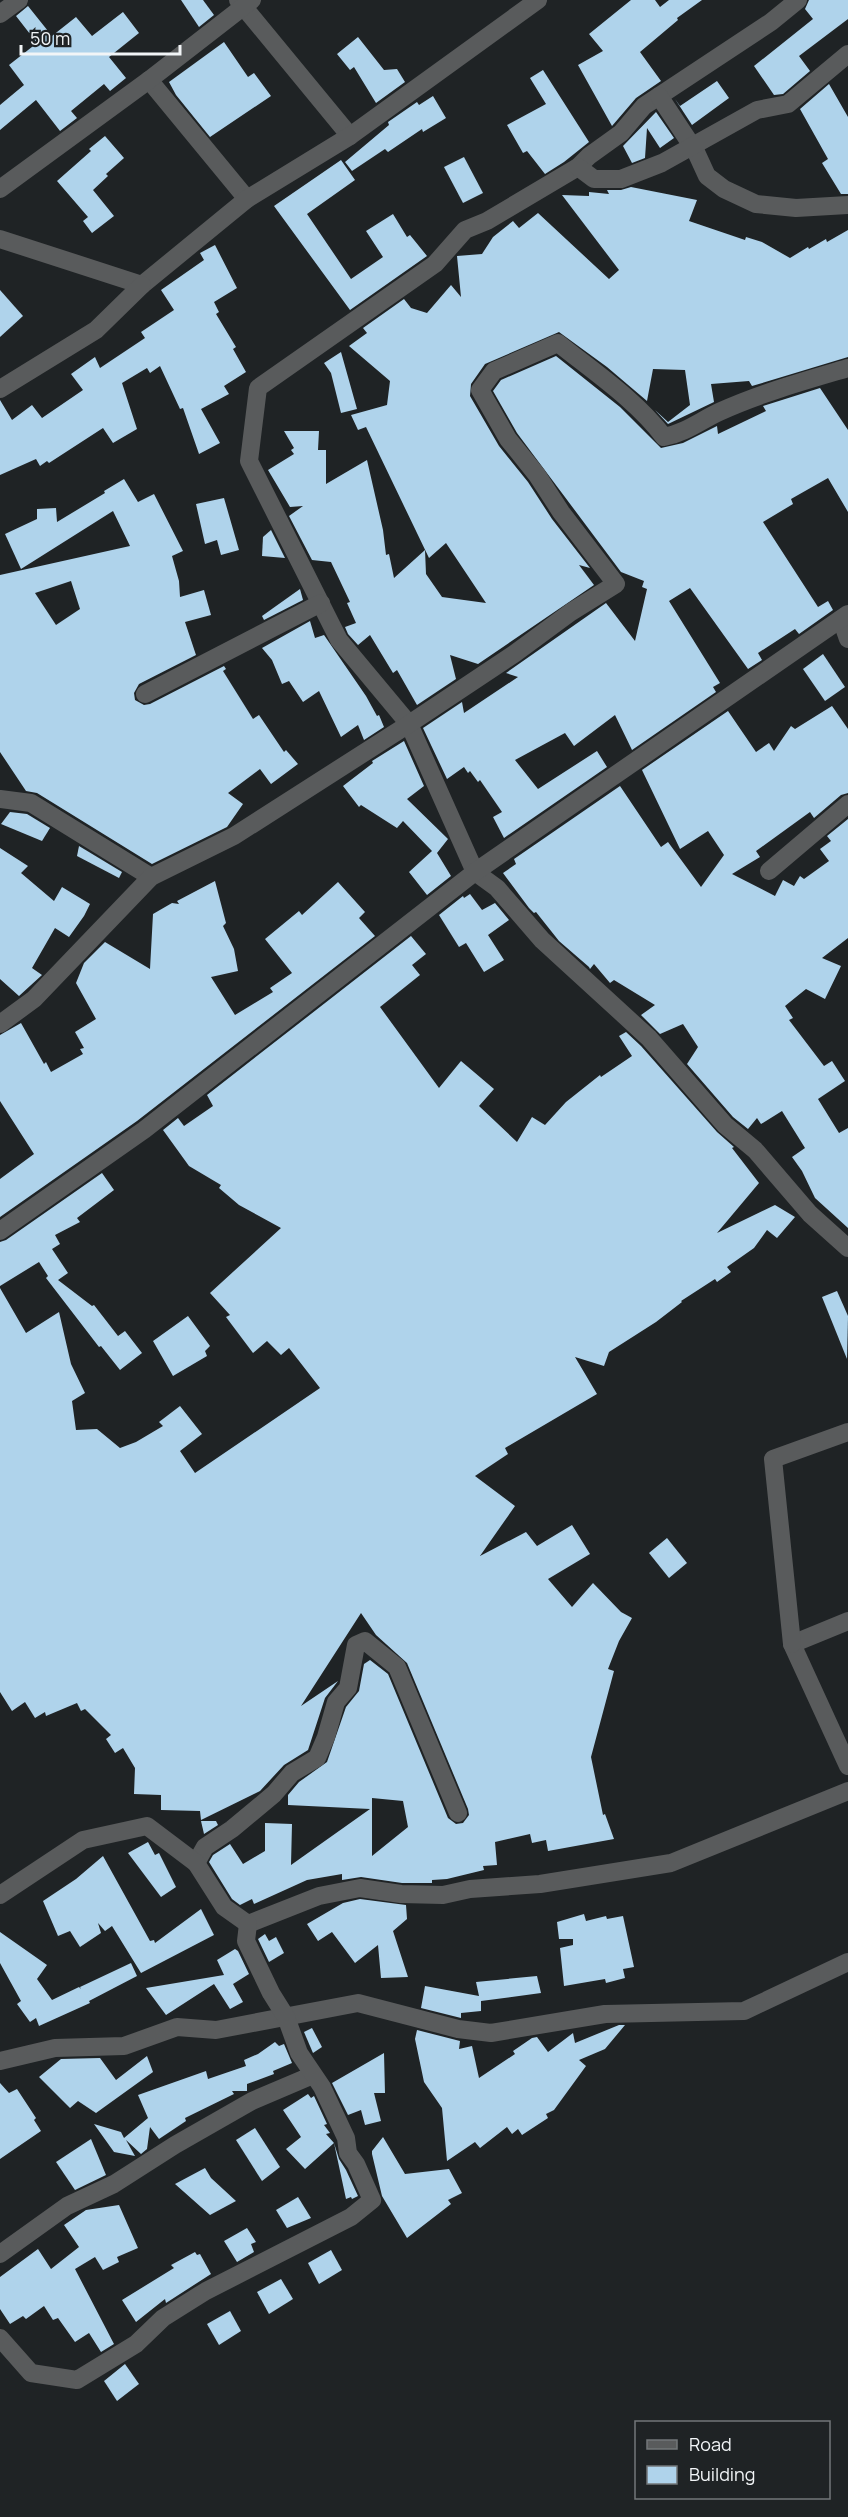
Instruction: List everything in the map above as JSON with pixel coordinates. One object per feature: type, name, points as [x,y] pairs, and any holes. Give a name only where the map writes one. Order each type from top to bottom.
[{"type":"street","points":[[0,14],[19,0]]},
{"type":"street","points":[[0,389],[96,330],[142,285],[247,200],[350,136],[538,0]]},
{"type":"street","points":[[798,0],[771,21],[644,106],[621,133],[589,156],[578,167],[487,221],[465,230],[435,264],[258,388],[249,461],[339,640],[409,724],[475,872],[497,888],[542,940],[649,1038],[725,1125],[755,1150],[810,1214],[848,1248]]},
{"type":"street","points":[[0,189],[149,80],[244,2],[350,136]]},
{"type":"street","points":[[578,167],[594,179],[621,179],[663,163],[757,110],[788,104],[848,54]]},
{"type":"street","points":[[149,80],[247,200]]},
{"type":"street","points":[[659,96],[692,146],[707,176],[724,189],[756,204],[796,208],[848,205]]},
{"type":"street","points":[[0,239],[142,285]]},
{"type":"street","points":[[0,1024],[34,999],[151,877],[234,836],[409,724],[514,654],[571,612],[616,584],[508,439],[480,390],[494,371],[558,343],[614,389],[664,437],[678,435],[719,412],[774,390],[848,368]]},
{"type":"street","points":[[144,694],[321,603]]},
{"type":"street","points":[[0,1231],[144,1130],[475,872],[844,616],[848,639]]},
{"type":"street","points":[[0,799],[31,803],[151,877]]},
{"type":"street","points":[[769,871],[848,804]]},
{"type":"street","points":[[848,1432],[773,1459],[792,1644],[848,1766]]},
{"type":"street","points":[[792,1644],[848,1621]]},
{"type":"street","points":[[196,1863],[205,1847],[232,1829],[274,1794],[292,1773],[317,1758],[336,1702],[348,1688],[356,1645],[365,1641],[397,1667],[458,1813]]},
{"type":"street","points":[[248,1924],[319,1896],[360,1887],[401,1894],[443,1895],[470,1889],[540,1884],[671,1863],[848,1791]]},
{"type":"street","points":[[0,1895],[83,1840],[147,1826],[196,1863],[224,1908],[248,1924]]},
{"type":"street","points":[[0,2338],[31,2373],[77,2380],[136,2344],[163,2318],[206,2291],[351,2217],[372,2200],[356,2164],[348,2153],[346,2138],[314,2075],[299,2053],[286,2017],[271,1993],[246,1941],[248,1924]]},
{"type":"street","points":[[0,2061],[55,2048],[124,2046],[177,2027],[216,2030],[358,2003],[458,2029],[491,2033],[605,2014],[744,2011],[848,1962]]},
{"type":"street","points":[[0,2254],[67,2206],[114,2184],[175,2145],[252,2101],[314,2075]]},
{"type":"building","points":[[181,0],[203,0],[214,15],[199,27]]},
{"type":"building","points":[[631,0],[655,0],[660,7],[669,0],[702,0],[677,18],[678,20],[640,52],[661,81],[636,98],[612,126],[578,65],[603,51],[589,34]]},
{"type":"building","points":[[809,0],[848,0],[848,19],[799,56],[810,71],[783,94],[774,95],[754,66],[813,19],[805,9]]},
{"type":"building","points":[[28,6],[52,36],[76,17],[92,36],[123,12],[139,33],[109,57],[126,78],[110,91],[104,84],[71,111],[77,118],[60,131],[36,100],[0,130],[0,105],[24,85],[9,65],[37,43],[16,16]]},
{"type":"building","points":[[358,37],[384,70],[397,69],[405,82],[376,103],[354,67],[350,70],[337,54]]},
{"type":"building","points":[[224,42],[248,77],[254,73],[271,96],[210,137],[176,95],[169,82]]},
{"type":"building","points":[[543,70],[589,142],[545,174],[527,151],[523,153],[507,125],[546,104],[530,78]]},
{"type":"building","points":[[717,81],[729,98],[692,125],[675,99],[680,106]]},
{"type":"building","points":[[829,84],[848,117],[848,194],[841,194],[822,163],[828,159],[800,109]]},
{"type":"building","points":[[433,96],[446,118],[423,132],[422,129],[388,152],[385,149],[352,171],[345,162],[389,125],[388,122],[417,102],[419,105]]},
{"type":"building","points":[[656,112],[674,138],[660,148],[647,128],[645,158],[632,163],[623,146]]},
{"type":"building","points":[[105,136],[124,158],[93,190],[114,216],[92,233],[83,221],[88,217],[57,181]]},
{"type":"building","points":[[464,157],[483,193],[463,203],[444,167]]},
{"type":"building","points":[[341,160],[355,180],[307,214],[351,279],[383,257],[366,231],[393,214],[407,237],[410,235],[427,256],[350,310],[274,206]]},
{"type":"building","points":[[631,187],[697,200],[689,221],[745,240],[746,237],[762,242],[790,258],[808,247],[809,249],[826,239],[827,242],[848,230],[848,357],[752,386],[749,381],[711,384],[714,402],[668,424],[655,410],[668,422],[690,405],[685,370],[653,369],[647,401],[607,367],[559,332],[485,364],[471,384],[470,396],[499,446],[590,568],[579,565],[594,585],[478,664],[450,655],[456,679],[417,705],[397,670],[393,673],[370,635],[358,645],[348,634],[345,627],[356,623],[347,603],[350,602],[331,562],[312,560],[289,516],[303,506],[290,507],[268,470],[294,454],[291,450],[294,448],[284,431],[319,431],[318,450],[326,450],[326,484],[367,460],[383,530],[386,555],[389,554],[394,578],[425,550],[426,574],[442,597],[486,603],[446,543],[429,558],[366,427],[358,430],[351,415],[387,405],[390,381],[349,346],[367,333],[363,328],[404,299],[411,308],[427,313],[451,285],[461,297],[457,256],[482,254],[493,237],[513,221],[519,228],[538,213],[609,279],[619,270],[562,195],[589,196],[589,192],[609,194],[607,190]]},
{"type":"building","points":[[215,245],[237,288],[214,302],[219,312],[216,314],[236,347],[233,349],[246,372],[224,386],[229,394],[201,409],[220,443],[199,454],[183,408],[180,409],[160,366],[150,373],[147,368],[122,383],[137,429],[113,443],[103,428],[49,463],[47,461],[40,466],[36,459],[0,475],[0,400],[12,420],[32,405],[42,418],[83,390],[71,374],[95,357],[100,368],[145,338],[141,332],[174,310],[161,290],[204,260],[200,253]]},
{"type":"building","points":[[0,290],[23,316],[0,337]]},
{"type":"building","points":[[341,352],[357,409],[341,413],[331,373],[324,363]]},
{"type":"building","points":[[556,356],[620,407],[661,448],[683,443],[717,426],[718,434],[766,411],[763,406],[820,388],[848,430],[848,512],[828,478],[791,499],[793,504],[763,522],[818,607],[828,601],[833,610],[799,634],[795,629],[758,653],[762,660],[748,669],[690,588],[669,601],[720,683],[713,687],[716,692],[632,750],[615,715],[574,746],[565,733],[515,760],[538,789],[597,751],[607,767],[504,838],[493,817],[502,812],[480,780],[478,782],[464,767],[447,779],[423,728],[462,702],[464,713],[518,677],[506,673],[606,603],[635,641],[647,589],[642,587],[644,581],[621,572],[517,433],[493,391],[501,380]]},
{"type":"building","points":[[124,479],[138,502],[154,494],[183,551],[172,556],[179,581],[180,597],[204,590],[211,615],[185,622],[196,655],[139,684],[134,693],[135,700],[144,705],[150,704],[224,666],[226,669],[223,671],[253,719],[259,715],[284,752],[286,750],[298,764],[271,784],[260,769],[228,793],[243,804],[227,827],[152,864],[37,793],[26,791],[0,752],[0,575],[130,546],[113,511],[21,569],[5,534],[37,519],[37,509],[56,508],[57,522],[105,493],[104,491]],"holes":[[[71,581],[80,609],[56,625],[35,593]]]},
{"type":"building","points":[[224,498],[239,550],[221,555],[217,540],[205,544],[196,504]]},
{"type":"building","points":[[271,530],[285,558],[262,556],[263,537]]},
{"type":"building","points":[[300,589],[303,600],[264,620],[262,616]]},
{"type":"building","points":[[310,621],[315,638],[324,635],[377,716],[379,715],[384,727],[364,740],[358,725],[341,737],[319,691],[303,702],[289,681],[282,684],[272,660],[262,648]]},
{"type":"building","points":[[823,654],[845,687],[825,701],[803,669]]},
{"type":"building","points":[[832,706],[848,729],[848,793],[841,795],[814,818],[810,812],[756,851],[760,857],[732,874],[775,896],[783,880],[794,886],[800,876],[804,879],[829,861],[820,849],[831,841],[827,836],[848,819],[848,938],[822,958],[841,966],[825,999],[806,989],[785,1006],[793,1018],[789,1020],[824,1066],[832,1061],[845,1081],[818,1099],[839,1133],[848,1128],[848,1228],[815,1198],[802,1171],[792,1157],[805,1148],[782,1111],[761,1124],[757,1118],[748,1129],[733,1117],[687,1064],[698,1047],[683,1024],[660,1034],[641,1015],[655,1005],[614,980],[610,983],[594,964],[590,969],[559,941],[536,912],[534,913],[529,908],[503,873],[516,864],[514,859],[620,786],[661,847],[668,842],[701,887],[724,855],[708,831],[680,849],[642,770],[728,711],[756,752],[769,743],[774,751],[791,726],[795,729]]},
{"type":"building","points":[[404,741],[424,786],[407,799],[448,839],[437,853],[451,876],[427,895],[409,872],[432,851],[403,821],[397,828],[361,805],[359,807],[343,786],[373,763],[372,761]]},
{"type":"building","points":[[10,812],[27,814],[50,828],[42,841],[1,824]]},
{"type":"building","points":[[79,846],[122,872],[119,878],[77,856]]},
{"type":"building","points":[[0,848],[28,866],[21,873],[54,901],[62,887],[90,904],[69,937],[55,928],[32,968],[42,975],[19,996],[0,979]]},
{"type":"building","points":[[215,881],[226,923],[223,926],[234,949],[238,971],[211,977],[235,1015],[273,992],[270,988],[292,973],[265,939],[299,911],[302,915],[338,882],[365,912],[359,918],[375,936],[137,1121],[0,1217],[0,1179],[34,1154],[0,1101],[0,1035],[21,1023],[51,1072],[83,1054],[80,1049],[84,1048],[75,1032],[96,1019],[76,983],[84,963],[105,942],[150,969],[153,914],[172,903],[179,904],[177,901]]},
{"type":"building","points":[[470,894],[482,910],[495,903],[509,920],[488,935],[504,960],[484,972],[466,943],[459,947],[439,915],[463,896],[464,898]]},
{"type":"building","points":[[411,936],[426,954],[412,965],[420,975],[380,1007],[439,1088],[461,1061],[494,1089],[479,1106],[517,1142],[532,1117],[545,1125],[566,1102],[600,1075],[601,1077],[632,1056],[619,1036],[626,1032],[717,1132],[734,1147],[732,1148],[759,1183],[717,1233],[775,1205],[795,1217],[777,1238],[767,1230],[754,1248],[727,1267],[731,1272],[717,1282],[715,1279],[681,1301],[656,1322],[609,1352],[604,1366],[575,1357],[597,1394],[505,1448],[508,1454],[475,1476],[515,1506],[480,1556],[526,1532],[537,1546],[572,1525],[590,1554],[548,1579],[572,1607],[593,1583],[621,1612],[632,1618],[619,1641],[608,1669],[614,1671],[591,1757],[603,1815],[605,1814],[614,1839],[548,1851],[546,1840],[532,1843],[530,1834],[495,1842],[497,1865],[483,1866],[484,1870],[447,1879],[432,1880],[432,1883],[402,1883],[361,1877],[342,1880],[342,1874],[307,1880],[254,1904],[252,1899],[240,1905],[232,1899],[209,1862],[213,1855],[230,1844],[243,1864],[265,1851],[265,1823],[292,1824],[291,1865],[370,1809],[288,1805],[288,1795],[299,1782],[327,1762],[346,1707],[359,1691],[364,1664],[370,1660],[388,1674],[448,1818],[456,1824],[463,1823],[469,1815],[407,1663],[376,1635],[361,1613],[301,1706],[338,1681],[325,1698],[308,1750],[284,1765],[260,1791],[201,1820],[200,1811],[161,1810],[161,1795],[134,1794],[135,1768],[123,1748],[115,1753],[106,1739],[111,1735],[85,1709],[81,1711],[77,1703],[46,1716],[45,1712],[35,1718],[25,1702],[12,1711],[0,1692],[0,1288],[26,1333],[59,1312],[71,1364],[85,1393],[72,1401],[76,1430],[97,1429],[120,1448],[136,1442],[163,1426],[159,1422],[180,1406],[202,1434],[180,1451],[195,1473],[320,1388],[289,1348],[281,1355],[267,1341],[253,1353],[226,1317],[230,1315],[210,1293],[281,1228],[239,1205],[219,1188],[221,1185],[189,1166],[163,1130],[178,1118],[184,1126],[213,1106],[207,1095]],"holes":[[[372,1798],[403,1801],[408,1827],[372,1856]]]},
{"type":"building","points":[[102,1173],[114,1190],[77,1218],[80,1222],[55,1235],[60,1244],[52,1249],[68,1273],[58,1280],[92,1306],[94,1305],[118,1336],[125,1331],[142,1353],[120,1370],[101,1346],[99,1347],[46,1278],[48,1276],[39,1262],[0,1286],[0,1242]]},
{"type":"building","points":[[837,1291],[848,1316],[847,1359],[822,1297]]},
{"type":"building","points":[[188,1316],[210,1346],[205,1351],[207,1356],[173,1376],[153,1341]]},
{"type":"building","points":[[667,1538],[687,1563],[669,1578],[649,1553]]},
{"type":"building","points":[[201,1821],[216,1821],[218,1825],[204,1834]]},
{"type":"building","points":[[148,1842],[155,1855],[159,1853],[176,1887],[161,1897],[128,1853]]},
{"type":"building","points":[[103,1856],[150,1941],[154,1940],[155,1943],[201,1909],[214,1935],[141,1973],[112,1926],[105,1931],[98,1923],[101,1933],[80,1947],[70,1931],[58,1936],[43,1901],[76,1879]]},
{"type":"building","points":[[360,1899],[406,1905],[407,1919],[393,1931],[408,1977],[381,1978],[378,1945],[355,1963],[332,1932],[318,1941],[307,1924],[343,1903]]},
{"type":"building","points":[[584,1914],[586,1921],[606,1916],[607,1919],[623,1916],[634,1967],[623,1969],[625,1978],[606,1983],[605,1979],[564,1986],[560,1948],[573,1945],[573,1939],[559,1939],[557,1922]]},
{"type":"building","points":[[0,1932],[47,1965],[37,1979],[52,2000],[79,1987],[81,1989],[80,1987],[131,1963],[137,1976],[89,2001],[90,2003],[39,2026],[36,2018],[30,2022],[17,2004],[21,2001],[0,1963]]},
{"type":"building","points":[[265,1934],[269,1941],[276,1937],[284,1953],[269,1962],[258,1939]]},
{"type":"building","points":[[235,1949],[249,1974],[233,1984],[243,2002],[230,2009],[214,1984],[166,2015],[146,1988],[224,1975],[217,1960]]},
{"type":"building","points":[[537,1976],[541,1993],[481,2001],[481,2011],[461,2013],[461,2018],[421,2008],[425,1986],[479,1996],[476,1982]]},
{"type":"building","points":[[619,2025],[625,2025],[605,2049],[579,2060],[586,2066],[554,2110],[546,2114],[548,2118],[522,2135],[518,2129],[512,2134],[507,2127],[480,2148],[475,2142],[447,2161],[442,2108],[424,2082],[415,2039],[417,2030],[460,2041],[459,2049],[472,2046],[479,2078],[515,2054],[513,2051],[532,2038],[537,2037],[548,2052],[573,2033],[575,2043]]},
{"type":"building","points":[[312,2028],[322,2047],[313,2053],[304,2032]]},
{"type":"building","points":[[275,2042],[279,2046],[284,2044],[292,2063],[273,2071],[274,2074],[247,2084],[247,2091],[232,2091],[234,2094],[185,2118],[186,2121],[159,2139],[150,2127],[147,2149],[141,2154],[126,2140],[135,2156],[114,2152],[94,2124],[121,2132],[124,2138],[148,2118],[138,2095],[206,2071],[208,2079],[246,2066],[244,2060],[258,2054]]},
{"type":"building","points":[[384,2053],[385,2093],[374,2093],[381,2121],[365,2125],[361,2110],[348,2115],[332,2083]]},
{"type":"building","points":[[147,2056],[153,2072],[96,2113],[78,2101],[70,2108],[39,2077],[61,2059],[100,2058],[116,2080]]},
{"type":"building","points":[[0,2083],[9,2093],[17,2089],[36,2118],[34,2120],[41,2131],[0,2159]]},
{"type":"building","points":[[308,2094],[311,2098],[314,2096],[327,2124],[324,2125],[330,2133],[326,2134],[334,2143],[305,2169],[286,2149],[301,2137],[283,2110]]},
{"type":"building","points":[[255,2128],[280,2167],[262,2181],[236,2140]]},
{"type":"building","points":[[383,2137],[405,2174],[449,2169],[462,2193],[448,2200],[451,2204],[407,2238],[382,2196],[372,2154]]},
{"type":"building","points":[[91,2139],[106,2175],[75,2190],[56,2162]]},
{"type":"building","points":[[334,2143],[339,2159],[358,2196],[352,2199],[351,2197],[346,2199]]},
{"type":"building","points":[[205,2168],[211,2178],[236,2201],[210,2215],[175,2184]]},
{"type":"building","points":[[298,2197],[311,2218],[287,2228],[276,2210]]},
{"type":"building","points":[[119,2205],[138,2248],[117,2257],[119,2262],[103,2270],[95,2257],[75,2269],[114,2344],[101,2352],[89,2333],[75,2342],[58,2318],[53,2320],[44,2306],[26,2319],[23,2316],[10,2324],[0,2309],[0,2277],[38,2249],[51,2269],[79,2247],[64,2225],[86,2210]]},
{"type":"building","points":[[247,2228],[256,2242],[251,2244],[254,2252],[237,2262],[224,2241]]},
{"type":"building","points":[[331,2250],[342,2270],[319,2284],[308,2263]]},
{"type":"building","points":[[195,2252],[197,2255],[200,2254],[211,2274],[166,2303],[165,2299],[136,2322],[122,2300],[174,2268],[171,2265]]},
{"type":"building","points":[[281,2279],[293,2299],[269,2314],[257,2292]]},
{"type":"building","points":[[230,2311],[241,2331],[219,2345],[207,2324]]},
{"type":"building","points":[[125,2364],[139,2384],[117,2401],[104,2381]]}]
